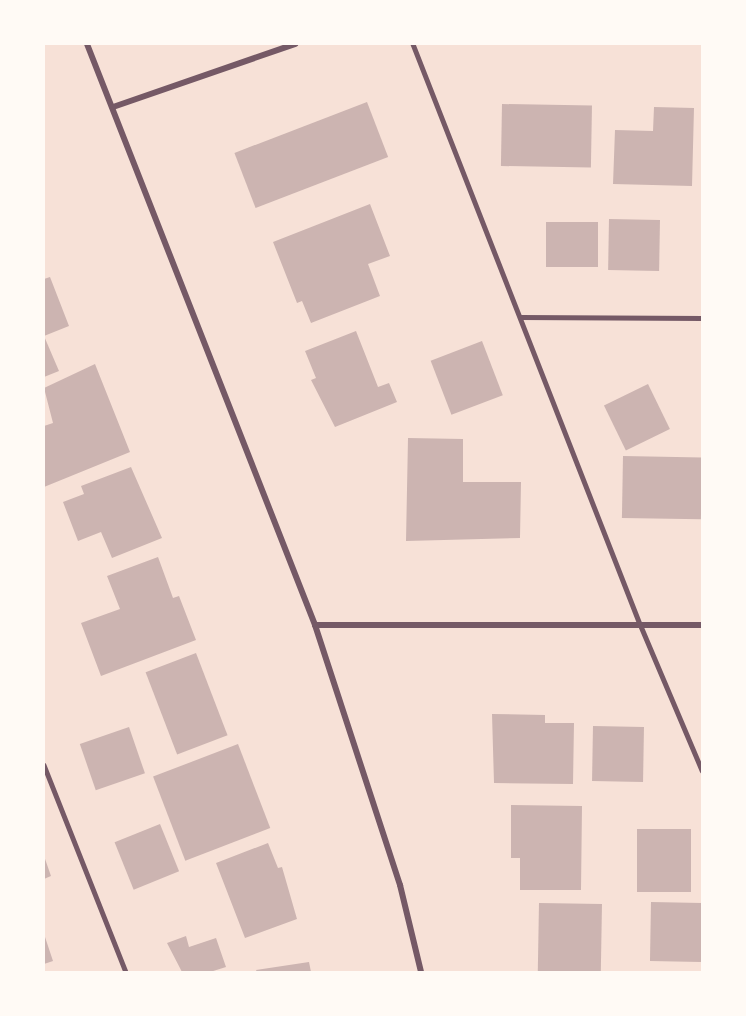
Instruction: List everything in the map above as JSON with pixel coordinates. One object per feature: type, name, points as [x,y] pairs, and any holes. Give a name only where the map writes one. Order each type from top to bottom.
[{"type":"street","points":[[87,44],[315,625],[400,885],[421,972]]},
{"type":"street","points":[[113,107],[295,44]]},
{"type":"street","points":[[315,625],[702,625]]},
{"type":"lane","points":[[412,44],[640,624],[702,770]]},
{"type":"lane","points":[[520,317],[702,318]]},
{"type":"lane","points":[[44,765],[126,972]]},
{"type":"building","points":[[367,102],[388,157],[256,208],[234,153]]},
{"type":"building","points":[[502,104],[592,106],[591,168],[501,166]]},
{"type":"building","points":[[654,107],[694,108],[692,186],[613,184],[615,130],[653,131]]},
{"type":"building","points":[[370,204],[390,256],[368,264],[380,296],[311,323],[302,301],[297,303],[273,242]]},
{"type":"building","points":[[609,219],[660,220],[659,271],[608,270]]},
{"type":"building","points":[[546,222],[598,222],[598,267],[546,267]]},
{"type":"building","points":[[50,277],[69,326],[44,336],[44,279]]},
{"type":"building","points":[[356,331],[378,387],[389,383],[397,402],[335,427],[311,380],[316,378],[305,351]]},
{"type":"building","points":[[44,336],[59,371],[44,377]]},
{"type":"building","points":[[482,341],[503,395],[451,415],[431,361]]},
{"type":"building","points":[[95,364],[130,452],[44,487],[44,426],[53,423],[44,388]]},
{"type":"building","points":[[648,384],[670,429],[626,450],[604,405]]},
{"type":"building","points":[[408,438],[463,439],[463,482],[521,482],[520,538],[406,541]]},
{"type":"building","points":[[623,456],[702,457],[701,519],[622,518]]},
{"type":"building","points":[[131,467],[162,538],[112,558],[101,532],[78,541],[63,502],[84,494],[81,486]]},
{"type":"building","points":[[158,557],[173,598],[179,596],[196,640],[101,676],[81,623],[120,609],[107,576]]},
{"type":"building","points":[[196,653],[228,735],[177,755],[146,672]]},
{"type":"building","points":[[492,714],[545,715],[545,723],[574,723],[573,784],[494,783]]},
{"type":"building","points":[[593,726],[644,727],[643,782],[592,781]]},
{"type":"building","points":[[129,727],[145,773],[96,790],[80,744]]},
{"type":"building","points":[[238,744],[270,828],[185,861],[153,777]]},
{"type":"building","points":[[511,805],[582,806],[581,890],[520,890],[520,858],[511,858]]},
{"type":"building","points":[[160,824],[179,871],[134,890],[115,842]]},
{"type":"building","points":[[637,829],[691,829],[691,892],[637,892]]},
{"type":"building","points":[[268,843],[278,868],[282,867],[297,919],[245,938],[216,863]]},
{"type":"building","points":[[44,856],[51,876],[44,879]]},
{"type":"building","points":[[651,902],[702,903],[701,962],[650,961]]},
{"type":"building","points":[[539,903],[602,904],[601,972],[538,972]]},
{"type":"building","points":[[44,934],[53,961],[44,964]]},
{"type":"building","points":[[186,936],[189,947],[216,938],[226,967],[210,972],[182,972],[167,943]]},
{"type":"building","points":[[309,962],[311,972],[257,972],[256,970]]}]
